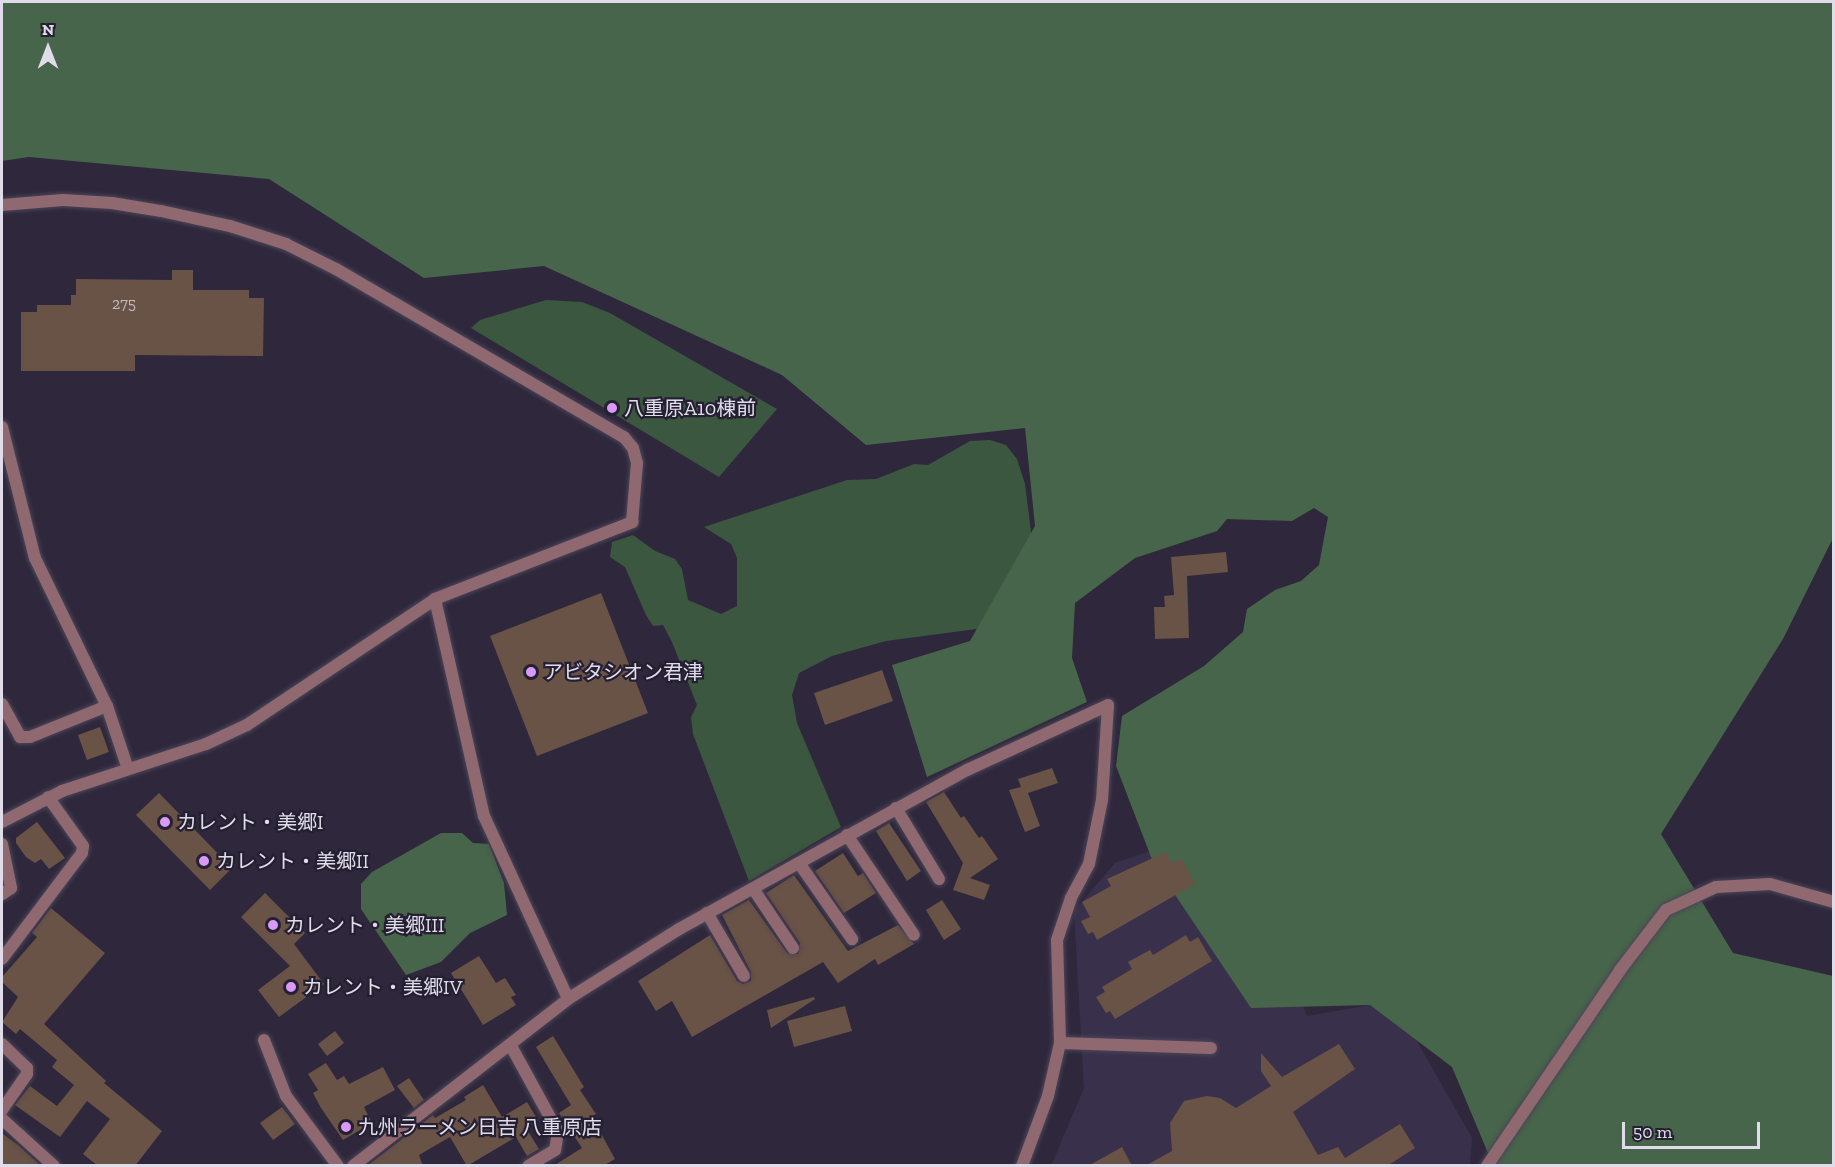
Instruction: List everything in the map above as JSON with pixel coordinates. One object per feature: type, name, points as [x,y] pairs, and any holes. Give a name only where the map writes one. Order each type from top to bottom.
[{"type":"street","points":[[2,205],[63,200],[112,202],[161,211],[286,244],[336,268],[624,438],[633,448],[637,464],[632,522],[435,599],[247,725],[206,744],[48,797],[2,822]]},
{"type":"street","points":[[2,427],[35,558],[106,706],[128,769]]},
{"type":"street","points":[[435,599],[484,816],[568,999]]},
{"type":"street","points":[[2,704],[20,737],[30,738],[106,706]]},
{"type":"street","points":[[353,1166],[511,1046],[568,999],[707,914],[896,808],[1108,705],[1102,800],[1089,864],[1071,898],[1057,940],[1060,1043],[1048,1096],[1022,1166]]},
{"type":"street","points":[[2,959],[82,853],[83,846],[48,797]]},
{"type":"street","points":[[896,808],[939,879]]},
{"type":"street","points":[[847,835],[914,934]]},
{"type":"street","points":[[2,844],[11,888],[2,894]]},
{"type":"street","points":[[799,863],[852,939]]},
{"type":"street","points":[[1487,1166],[1620,970],[1666,910],[1716,888],[1770,884],[1833,902]]},
{"type":"street","points":[[753,890],[793,948]]},
{"type":"street","points":[[707,914],[744,976]]},
{"type":"street","points":[[264,1040],[286,1096],[338,1166]]},
{"type":"street","points":[[1060,1043],[1211,1048]]},
{"type":"street","points":[[2,1044],[19,1058],[27,1074],[2,1110]]},
{"type":"street","points":[[511,1046],[558,1132],[555,1150],[528,1166]]},
{"type":"street","points":[[2,1119],[54,1166]]},
{"type":"shaded area","points":[[1201,834],[1241,850],[1307,1016],[1394,1001],[1472,1138],[1470,1165],[1051,1166],[1084,1088],[1074,911],[1115,863]]},
{"type":"green space","points":[[2,2],[1833,2],[1833,538],[1783,639],[1661,834],[1733,953],[1833,976],[1833,1165],[1493,1165],[1452,1067],[1370,1005],[1251,1008],[1153,862],[1116,766],[1122,716],[1204,666],[1243,632],[1247,609],[1275,590],[1301,581],[1319,565],[1328,517],[1314,508],[1292,521],[1227,519],[1217,531],[1135,558],[1075,603],[1072,658],[1087,702],[927,777],[892,665],[970,641],[1035,526],[1025,428],[866,445],[782,375],[544,266],[424,278],[269,179],[29,157],[2,161]]},
{"type":"green space","points":[[546,300],[582,302],[610,313],[777,409],[719,477],[471,328],[480,320]]},
{"type":"green space","points":[[990,440],[1006,445],[1017,459],[1025,484],[1032,539],[984,628],[886,641],[832,656],[799,673],[792,695],[797,723],[841,827],[749,881],[693,734],[691,717],[697,705],[672,642],[663,625],[653,626],[646,615],[625,567],[610,557],[612,542],[633,535],[655,551],[675,559],[682,569],[688,600],[721,614],[737,606],[737,558],[731,544],[704,527],[847,480],[876,479],[914,464],[928,465],[970,441]]},
{"type":"green space","points":[[441,833],[462,833],[473,843],[489,844],[504,883],[507,915],[470,933],[441,962],[406,975],[361,909],[361,884],[372,872]]},
{"type":"building","points":[[172,270],[193,270],[193,290],[249,290],[249,298],[264,298],[263,356],[135,355],[135,371],[21,371],[21,312],[37,312],[37,305],[71,305],[71,295],[76,295],[76,279],[172,280]]},
{"type":"building","points":[[1226,552],[1228,572],[1187,576],[1189,638],[1155,639],[1154,607],[1165,607],[1164,596],[1174,595],[1171,557]]},
{"type":"building","name":"アビタシオン君津","points":[[601,593],[648,713],[537,756],[490,636]]},
{"type":"building","points":[[882,670],[893,701],[825,725],[814,693]]},
{"type":"building","points":[[100,727],[109,752],[87,760],[78,735]]},
{"type":"building","points":[[1052,768],[1058,783],[1028,793],[1040,826],[1025,832],[1009,790],[1021,787],[1018,779]]},
{"type":"building","points":[[944,792],[961,818],[964,816],[979,838],[982,836],[998,859],[970,878],[990,885],[984,900],[953,890],[963,863],[926,802]]},
{"type":"building","points":[[159,793],[232,868],[210,890],[136,815]]},
{"type":"building","points":[[37,822],[65,858],[49,869],[41,859],[35,863],[26,857],[16,843],[16,838]]},
{"type":"building","points":[[889,823],[921,871],[907,881],[876,831]]},
{"type":"building","points":[[1166,852],[1172,863],[1181,858],[1195,884],[1097,940],[1093,932],[1088,934],[1081,921],[1090,917],[1082,902],[1111,886],[1107,879]]},
{"type":"building","points":[[843,853],[858,876],[863,873],[876,893],[844,913],[815,871]]},
{"type":"building","points":[[794,875],[848,951],[898,925],[914,944],[878,965],[875,959],[838,983],[823,962],[692,1037],[672,1001],[656,1011],[638,981],[710,935],[737,981],[743,984],[751,981],[751,972],[722,915],[749,900],[787,953],[798,954],[800,943],[766,893]]},
{"type":"building","points":[[265,893],[305,933],[294,944],[324,984],[279,1017],[258,990],[290,966],[241,917]]},
{"type":"building","points":[[942,900],[961,929],[944,940],[926,910]]},
{"type":"building","points":[[51,908],[105,953],[44,1024],[106,1081],[104,1083],[162,1131],[135,1166],[98,1166],[83,1154],[110,1119],[87,1101],[60,1137],[15,1105],[30,1086],[57,1106],[74,1085],[52,1067],[57,1060],[20,1029],[16,1034],[2,1022],[18,997],[2,982],[2,977],[37,937],[32,933]]},
{"type":"building","points":[[1186,935],[1190,942],[1198,937],[1212,961],[1115,1019],[1110,1011],[1106,1013],[1096,997],[1105,992],[1102,987],[1132,969],[1128,962],[1150,950],[1153,955]]},
{"type":"building","points":[[479,956],[496,983],[505,978],[516,995],[511,997],[516,1005],[483,1025],[451,973]]},
{"type":"building","points":[[814,997],[815,999],[771,1028],[767,1010]]},
{"type":"building","points":[[845,1006],[852,1031],[794,1047],[787,1021]]},
{"type":"building","points":[[335,1031],[344,1043],[327,1056],[318,1044]]},
{"type":"building","points":[[553,1036],[584,1087],[580,1090],[596,1114],[592,1117],[615,1159],[603,1166],[553,1166],[582,1148],[559,1113],[571,1105],[536,1047]]},
{"type":"building","points":[[1339,1044],[1355,1069],[1293,1112],[1318,1155],[1338,1147],[1345,1158],[1400,1124],[1415,1148],[1387,1166],[1145,1166],[1172,1151],[1170,1123],[1184,1101],[1207,1096],[1220,1098],[1236,1108],[1271,1086],[1261,1071],[1261,1053],[1282,1077]]},
{"type":"building","points":[[326,1063],[337,1080],[344,1076],[349,1084],[383,1067],[395,1090],[364,1107],[372,1123],[343,1140],[313,1093],[318,1090],[308,1074]]},
{"type":"building","points":[[409,1078],[424,1100],[414,1108],[397,1086]]},
{"type":"building","points":[[483,1085],[502,1117],[527,1102],[538,1120],[526,1128],[539,1149],[527,1156],[516,1137],[467,1166],[450,1137],[419,1155],[423,1166],[367,1166],[433,1115],[435,1118],[466,1100],[464,1097]]},
{"type":"building","points":[[282,1107],[295,1124],[273,1140],[260,1123]]},
{"type":"building","points":[[2,1133],[19,1146],[41,1166],[2,1166]]},
{"type":"building","points":[[1122,1147],[1132,1166],[1088,1166]]},
{"type":"place","name":"八重原A10棟前","points":[[612,408]]},
{"type":"place","name":"アビタシオン君津","points":[[531,672]]},
{"type":"place","name":"カレント・美郷I","points":[[165,822]]},
{"type":"place","name":"カレント・美郷II","points":[[204,861]]},
{"type":"place","name":"カレント・美郷III","points":[[273,925]]},
{"type":"place","name":"カレント・美郷IV","points":[[291,987]]},
{"type":"place","name":"九州ラーメン日吉 八重原店","points":[[346,1127]]}]
